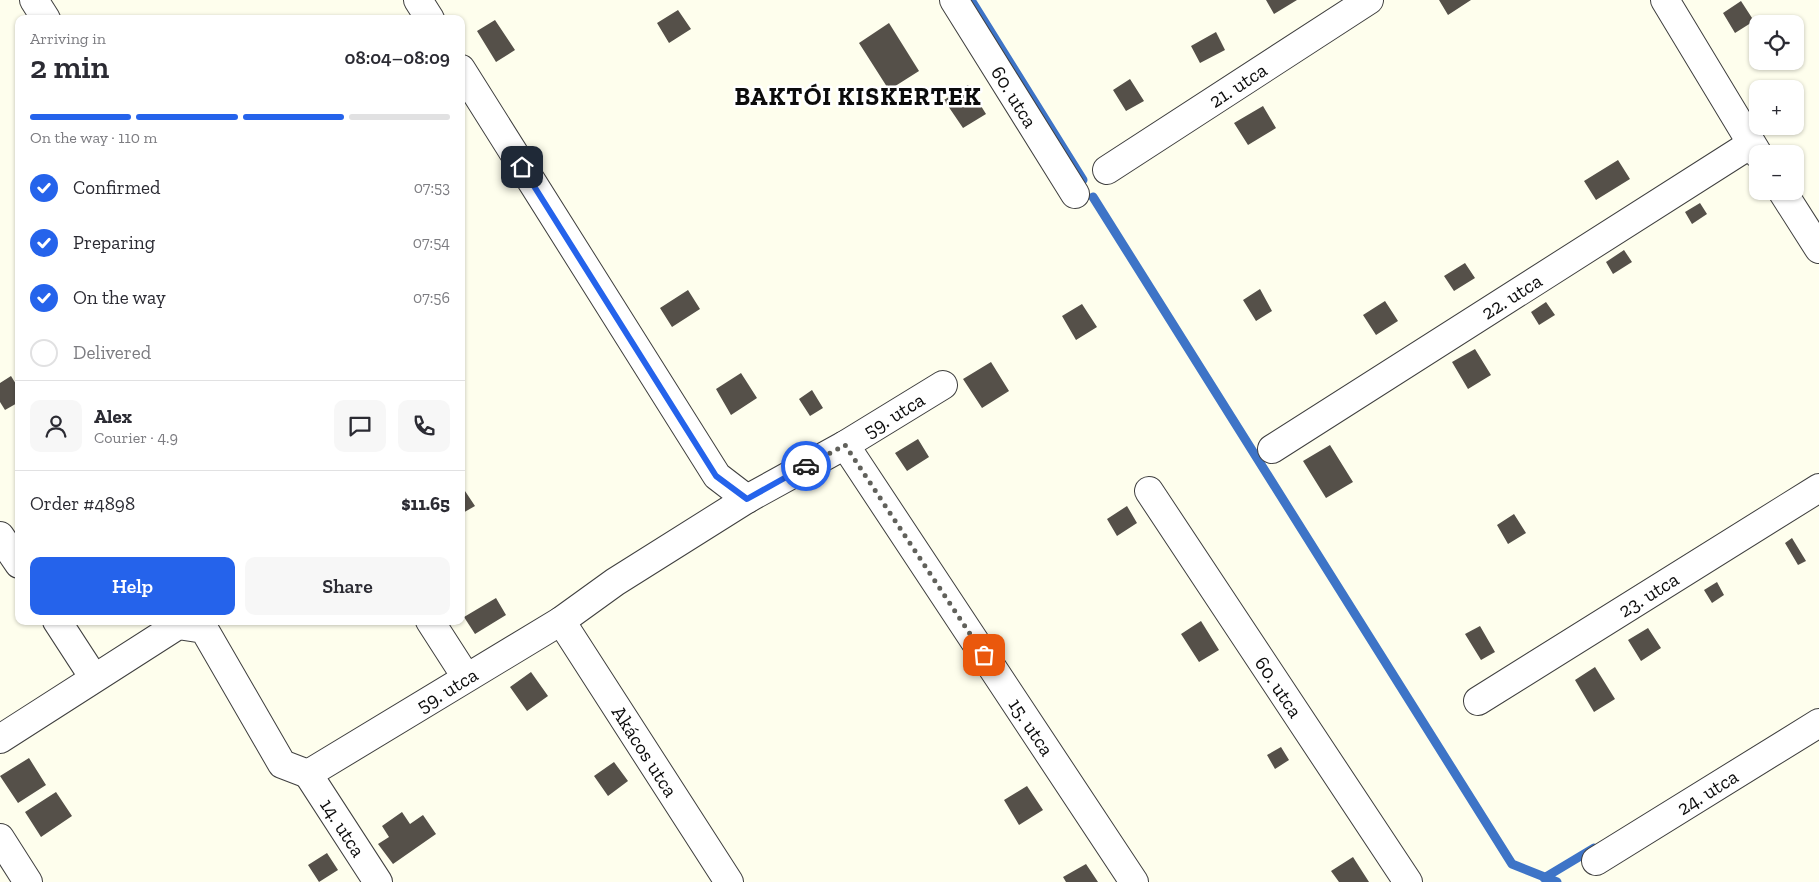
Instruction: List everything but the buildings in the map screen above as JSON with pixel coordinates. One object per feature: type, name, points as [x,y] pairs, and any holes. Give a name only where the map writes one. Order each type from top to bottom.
[{"type":"street","points":[[34,0],[43,15]]},
{"type":"street","points":[[418,0],[427,15]]},
{"type":"street","name":"60. utca","points":[[954,0],[1075,194]]},
{"type":"street","name":"21. utca","points":[[1107,170],[1369,0]]},
{"type":"street","points":[[1676,4],[1752,145]]},
{"type":"street","points":[[465,75],[716,476],[747,499]]},
{"type":"street","name":"22. utca","points":[[1272,449],[1749,152]]},
{"type":"street","points":[[1788,200],[1819,249]]},
{"type":"street","name":"59. utca","points":[[308,774],[561,621],[615,582],[747,499],[845,445],[943,385]]},
{"type":"street","name":"15. utca","points":[[845,445],[1134,882]]},
{"type":"street","name":"23. utca","points":[[1478,700],[1819,488]]},
{"type":"street","name":"60. utca","points":[[1149,491],[1408,882]]},
{"type":"street","points":[[0,536],[15,558]]},
{"type":"street","name":"Akácos utca","points":[[561,621],[729,882]]},
{"type":"street","points":[[59,625],[94,678]]},
{"type":"street","points":[[0,739],[178,625],[204,629],[282,764],[308,774]]},
{"type":"street","points":[[433,625],[466,677]]},
{"type":"street","name":"24. utca","points":[[1596,861],[1819,723]]},
{"type":"street","name":"14. utca","points":[[308,774],[378,882]]},
{"type":"street","points":[[0,838],[28,882]]},
{"type":"waterway","points":[[971,0],[1083,180]]},
{"type":"waterway","points":[[1093,197],[1512,864],[1557,882]]},
{"type":"waterway","points":[[1544,878],[1594,848]]},
{"type":"way so far","points":[[806,466],[845,445],[984,655]]},
{"type":"district","name":"BAKTÓI KISKERTEK","points":[[858,96]]},
{"type":"route","points":[[522,167],[716,476],[747,499],[806,466]]}]
